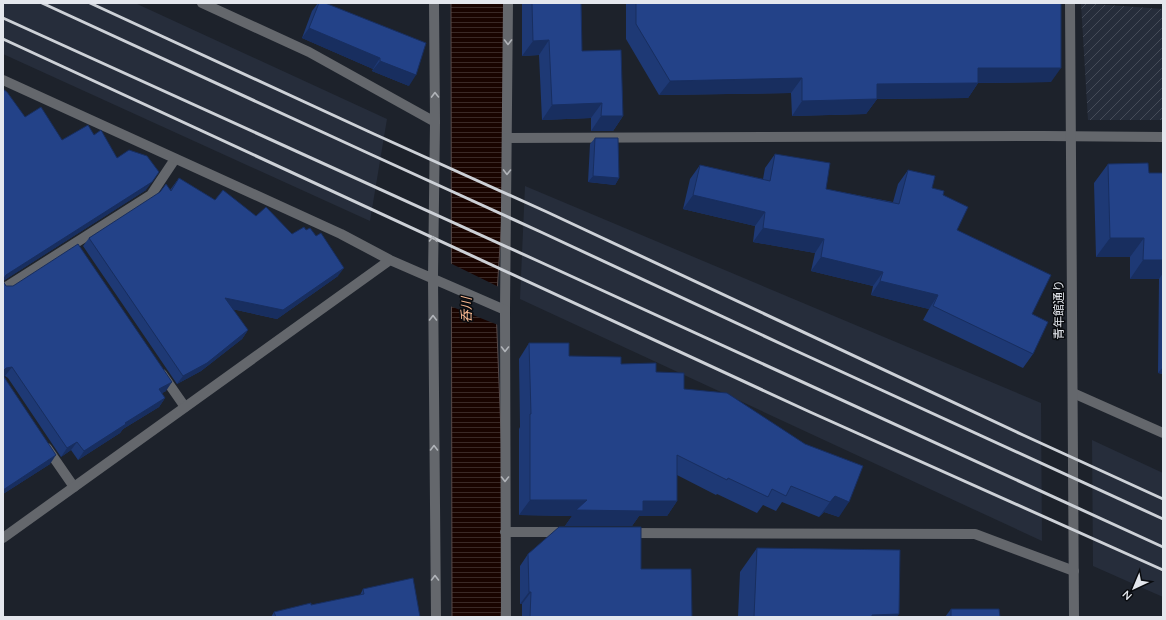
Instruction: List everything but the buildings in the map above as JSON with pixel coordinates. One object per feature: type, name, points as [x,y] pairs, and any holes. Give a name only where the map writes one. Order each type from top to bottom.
[{"type":"street","points":[[202,3],[309,52],[435,122]]},
{"type":"street","points":[[434,3],[435,122],[433,278],[436,617]]},
{"type":"street","points":[[506,617],[505,310],[508,3]]},
{"type":"street","name":"青年館通り","points":[[1070,3],[1074,617]]},
{"type":"street","points":[[3,80],[341,234],[390,260],[505,310]]},
{"type":"street","points":[[507,138],[1163,137]]},
{"type":"street","points":[[3,289],[76,247],[151,194],[175,159]]},
{"type":"street","points":[[3,538],[390,260]]},
{"type":"street","points":[[158,368],[185,407]]},
{"type":"street","points":[[1073,393],[1163,433]]},
{"type":"street","points":[[43,441],[74,488]]},
{"type":"street","points":[[505,532],[572,532]]},
{"type":"street","points":[[619,533],[976,534],[1074,571]]},
{"type":"shaded area","points":[[3,3],[135,3],[387,119],[370,221],[3,54]]},
{"type":"shaded area","points":[[1081,3],[1163,9],[1163,120],[1088,120]]},
{"type":"shaded area","points":[[525,186],[1041,403],[1042,541],[520,299]]},
{"type":"shaded area","points":[[1092,440],[1163,473],[1163,597],[1093,566]]},
{"type":"water","name":"呑川","points":[[451,3],[508,3],[507,138],[496,308],[505,532],[501,617],[452,617]]},
{"type":"pier","points":[[450,263],[499,287],[498,325],[450,306]]},
{"type":"railway","points":[[42,3],[1163,519]]},
{"type":"railway","points":[[90,3],[547,212],[1163,499]]},
{"type":"railway","points":[[3,18],[1163,547]]},
{"type":"railway","points":[[3,39],[810,412],[1163,570]]}]
